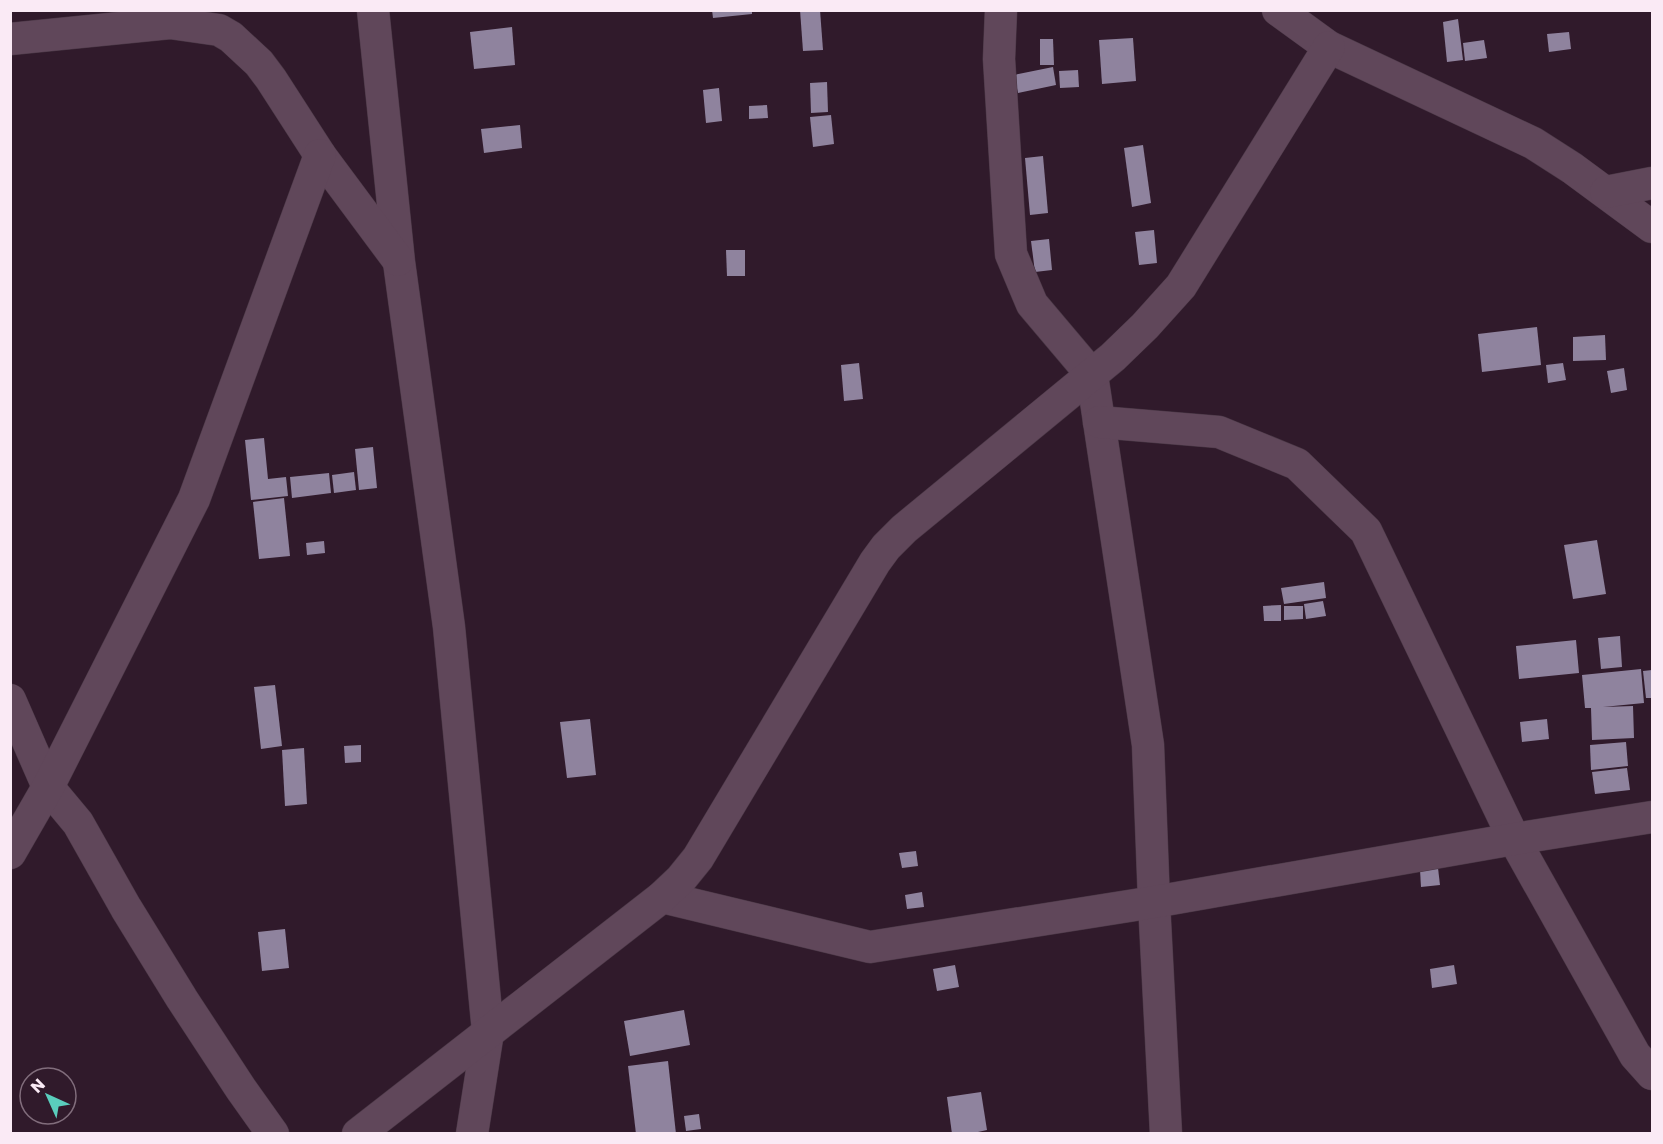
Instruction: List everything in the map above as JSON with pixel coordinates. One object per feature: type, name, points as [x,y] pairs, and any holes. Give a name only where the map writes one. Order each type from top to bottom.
[{"type":"street","points":[[373,10],[399,262],[449,627],[488,1032],[472,1134]]},
{"type":"street","points":[[1001,10],[999,59],[1011,254],[1032,304],[1092,375],[1148,745],[1166,1134]]},
{"type":"street","points":[[1278,10],[1329,47],[1533,143],[1653,226]]},
{"type":"street","points":[[10,39],[165,16],[219,30],[246,49],[271,79],[320,155],[399,262]]},
{"type":"street","points":[[358,1134],[662,897],[681,879],[698,858],[886,547],[904,529],[1113,357],[1181,286],[1329,47]]},
{"type":"street","points":[[10,853],[48,787],[194,499],[320,155]]},
{"type":"street","points":[[1606,192],[1653,183]]},
{"type":"street","points":[[1099,422],[1220,432],[1297,464],[1366,531],[1514,839],[1635,1055],[1653,1074]]},
{"type":"street","points":[[10,700],[48,787],[78,823],[126,908],[182,999],[273,1134]]},
{"type":"street","points":[[662,897],[870,947],[1154,902],[1653,817]]},
{"type":"building","points":[[712,10],[752,10],[752,14],[713,18]]},
{"type":"building","points":[[800,10],[820,10],[823,50],[803,51]]},
{"type":"building","points":[[1458,19],[1463,60],[1447,62],[1443,22]]},
{"type":"building","points":[[512,27],[515,65],[474,69],[470,32]]},
{"type":"building","points":[[1569,32],[1571,49],[1549,52],[1547,34]]},
{"type":"building","points":[[1133,38],[1136,81],[1102,84],[1099,40]]},
{"type":"building","points":[[1040,39],[1053,39],[1054,65],[1040,65]]},
{"type":"building","points":[[1484,40],[1487,58],[1465,61],[1463,43]]},
{"type":"building","points":[[1053,67],[1056,85],[1018,93],[1014,75]]},
{"type":"building","points":[[1078,70],[1079,87],[1060,88],[1059,71]]},
{"type":"building","points":[[827,82],[828,112],[811,113],[810,83]]},
{"type":"building","points":[[719,88],[722,121],[706,123],[703,90]]},
{"type":"building","points":[[767,105],[768,118],[749,119],[749,106]]},
{"type":"building","points":[[831,115],[834,144],[813,147],[810,117]]},
{"type":"building","points":[[520,125],[522,148],[484,153],[481,129]]},
{"type":"building","points":[[1143,145],[1151,203],[1132,207],[1124,148]]},
{"type":"building","points":[[1043,156],[1048,213],[1030,215],[1025,158]]},
{"type":"building","points":[[1154,230],[1157,263],[1139,265],[1135,232]]},
{"type":"building","points":[[1049,239],[1052,270],[1035,272],[1031,241]]},
{"type":"building","points":[[726,250],[745,250],[745,276],[727,276]]},
{"type":"building","points":[[1537,327],[1541,365],[1482,372],[1478,334]]},
{"type":"building","points":[[1605,335],[1606,360],[1573,361],[1573,337]]},
{"type":"building","points":[[859,363],[863,399],[844,401],[841,365]]},
{"type":"building","points":[[1563,363],[1566,380],[1548,383],[1546,365]]},
{"type":"building","points":[[1624,368],[1627,390],[1611,393],[1607,371]]},
{"type":"building","points":[[264,438],[268,479],[286,477],[288,496],[251,500],[245,440]]},
{"type":"building","points":[[373,447],[377,488],[359,490],[355,449]]},
{"type":"building","points":[[354,472],[356,490],[334,493],[332,475]]},
{"type":"building","points":[[329,473],[331,493],[292,498],[290,477]]},
{"type":"building","points":[[284,498],[290,556],[259,559],[253,502]]},
{"type":"building","points":[[1597,540],[1606,594],[1573,599],[1564,545]]},
{"type":"building","points":[[324,541],[325,553],[307,555],[306,543]]},
{"type":"building","points":[[1324,582],[1326,598],[1284,604],[1281,588]]},
{"type":"building","points":[[1323,601],[1326,616],[1306,619],[1304,604]]},
{"type":"building","points":[[1281,605],[1281,621],[1264,621],[1263,606]]},
{"type":"building","points":[[1284,606],[1303,606],[1303,619],[1284,620]]},
{"type":"building","points":[[1620,636],[1622,667],[1601,669],[1598,638]]},
{"type":"building","points":[[1576,640],[1579,673],[1519,679],[1516,646]]},
{"type":"building","points":[[1641,669],[1644,703],[1603,707],[1633,706],[1634,738],[1592,740],[1591,708],[1585,708],[1582,675]]},
{"type":"building","points":[[1652,670],[1652,698],[1646,698],[1643,671]]},
{"type":"building","points":[[275,685],[282,746],[261,749],[254,687]]},
{"type":"building","points":[[590,719],[596,775],[567,778],[560,722]]},
{"type":"building","points":[[1547,719],[1549,739],[1522,742],[1520,722]]},
{"type":"building","points":[[1626,742],[1628,766],[1591,770],[1590,745]]},
{"type":"building","points":[[361,745],[361,762],[345,763],[344,746]]},
{"type":"building","points":[[304,748],[307,804],[285,806],[282,750]]},
{"type":"building","points":[[1627,768],[1630,790],[1595,794],[1592,772]]},
{"type":"building","points":[[916,851],[918,866],[902,868],[899,853]]},
{"type":"building","points":[[1438,868],[1440,885],[1421,887],[1420,870]]},
{"type":"building","points":[[922,892],[924,907],[907,909],[905,895]]},
{"type":"building","points":[[285,929],[289,968],[262,971],[258,932]]},
{"type":"building","points":[[955,965],[959,987],[937,991],[933,969]]},
{"type":"building","points":[[1454,965],[1457,984],[1432,988],[1430,969]]},
{"type":"building","points":[[684,1010],[690,1045],[630,1056],[624,1021]]},
{"type":"building","points":[[668,1061],[676,1134],[636,1134],[628,1066]]},
{"type":"building","points":[[981,1092],[987,1130],[969,1134],[952,1134],[947,1097]]},
{"type":"building","points":[[699,1114],[701,1129],[686,1131],[684,1116]]}]
